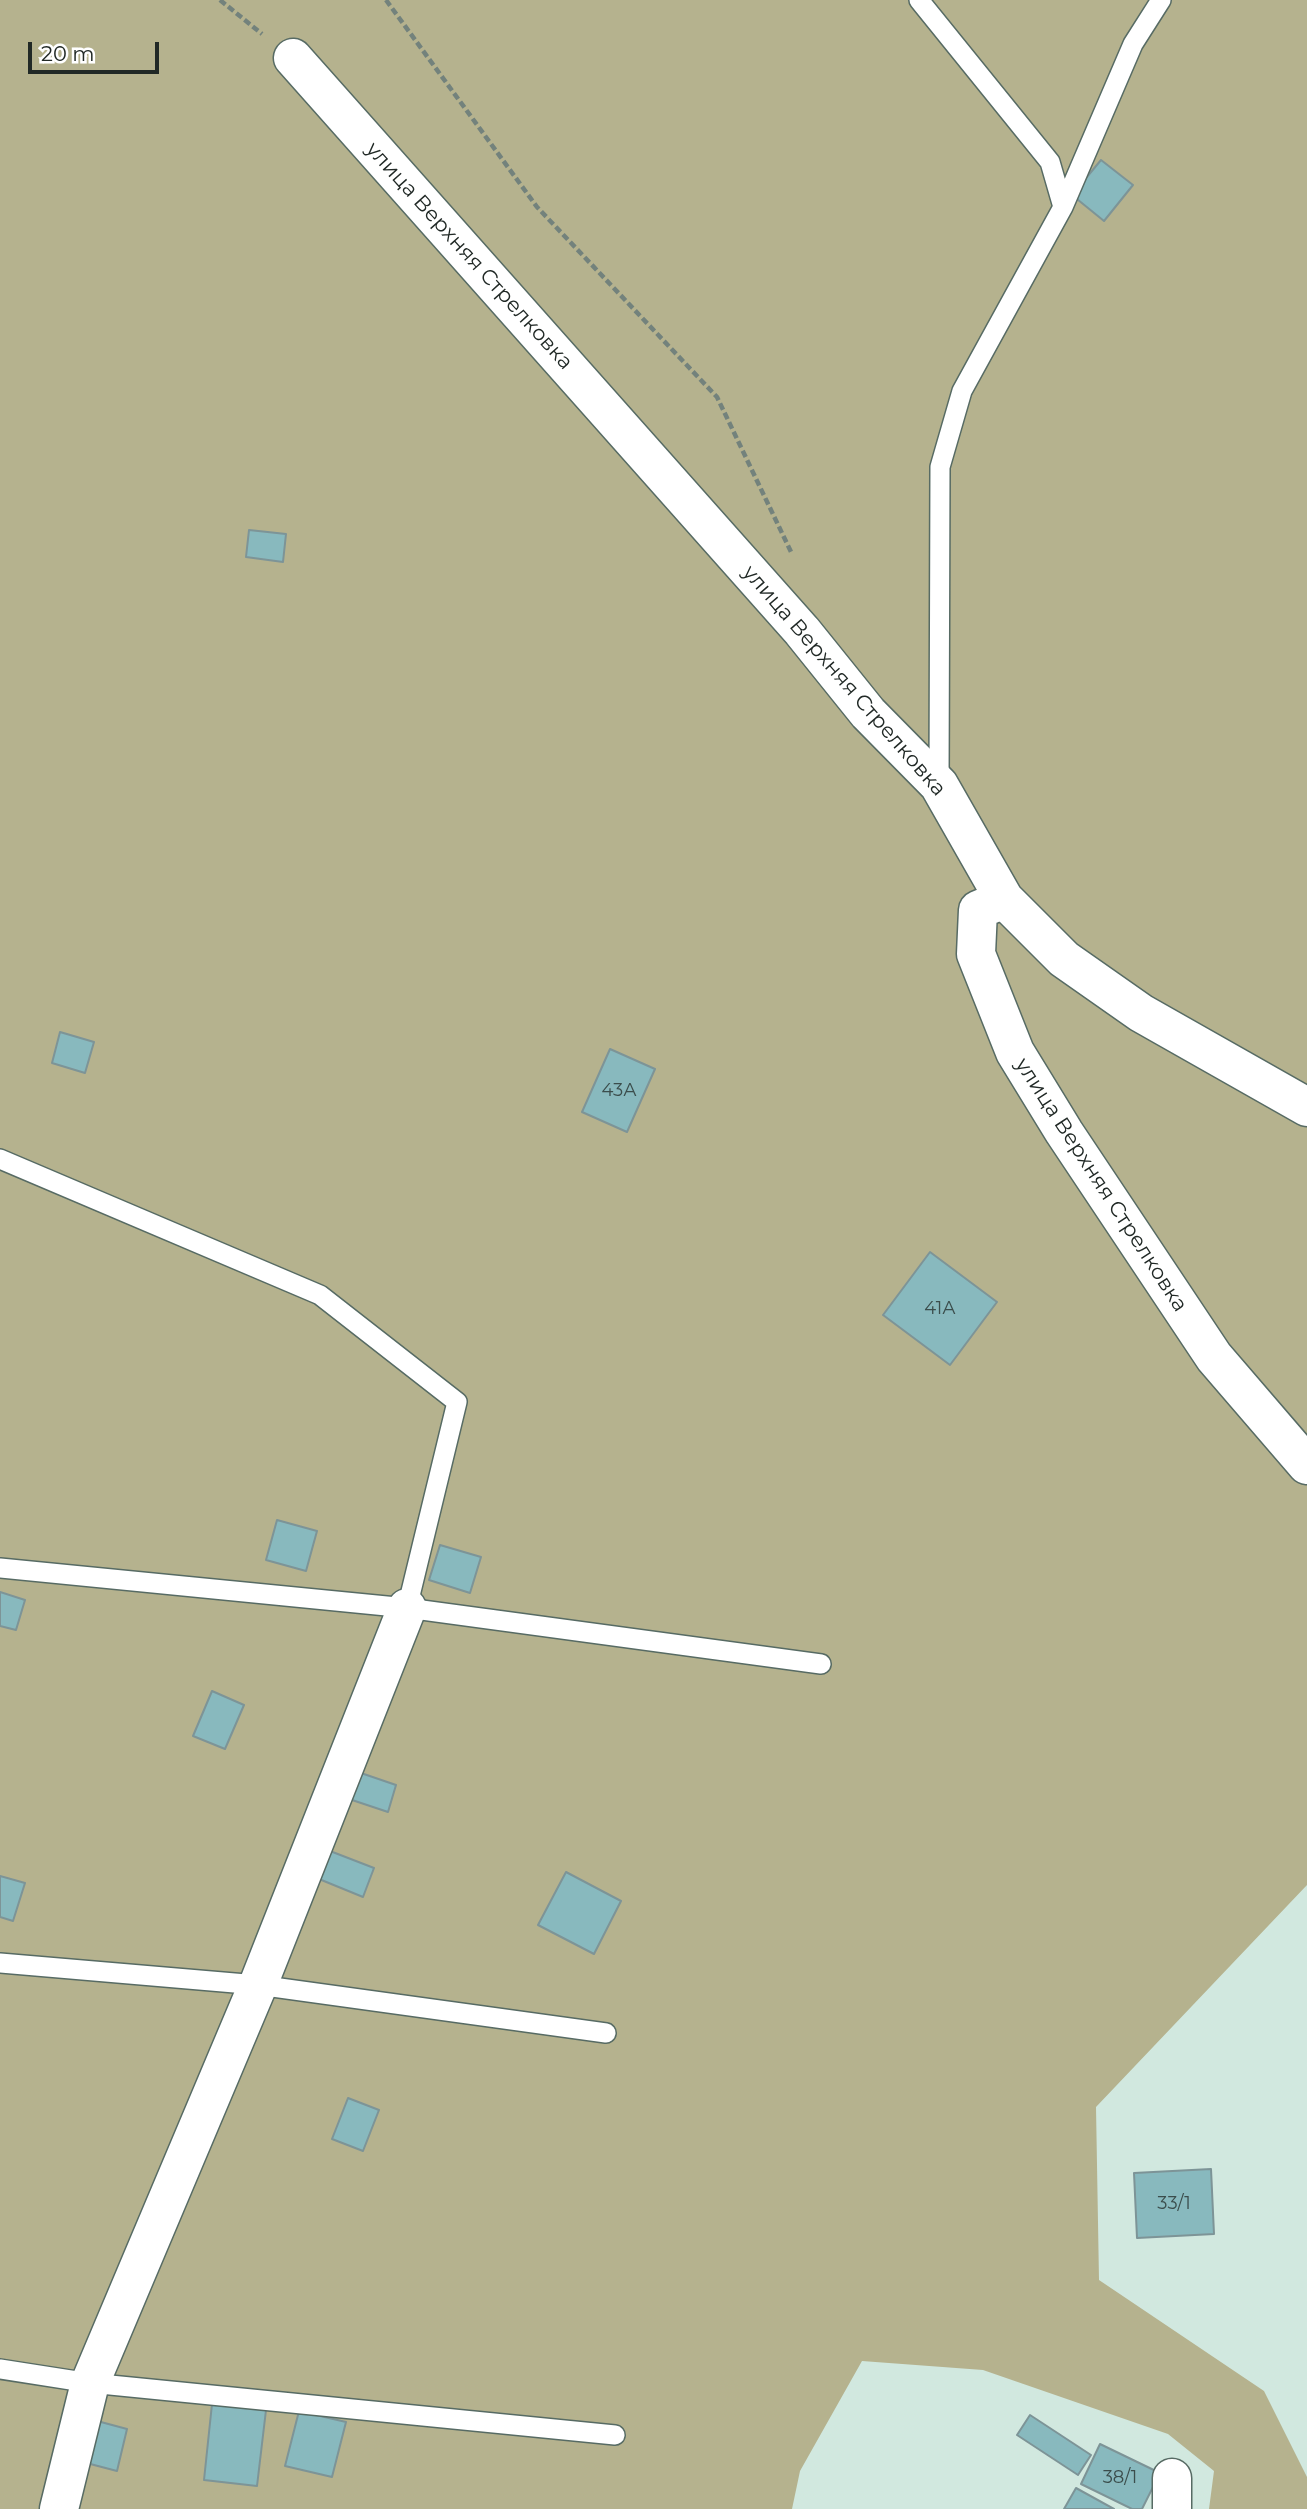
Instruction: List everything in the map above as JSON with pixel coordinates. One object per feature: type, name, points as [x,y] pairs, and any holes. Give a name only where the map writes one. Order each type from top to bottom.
[{"type":"street","name":"улица Верхняя Стрелковка","points":[[293,58],[802,631],[868,713],[939,785],[1004,899],[978,910],[975,954],[1015,1052],[1064,1132],[1214,1357],[1307,1465]]},
{"type":"street","points":[[1004,899],[1064,959],[1141,1013],[1307,1107]]},
{"type":"street","points":[[59,2509],[90,2383],[258,1985],[407,1608]]},
{"type":"lane","points":[[919,0],[1050,162],[1063,207]]},
{"type":"lane","points":[[939,785],[940,467],[962,391],[1063,207],[1133,44],[1161,0]]},
{"type":"lane","points":[[0,1159],[320,1295],[457,1402],[407,1608]]},
{"type":"lane","points":[[0,1568],[407,1608],[821,1664]]},
{"type":"lane","points":[[0,1963],[258,1985],[606,2033]]},
{"type":"lane","points":[[0,2369],[90,2383],[615,2435]]},
{"type":"path","points":[[220,0],[293,58]]},
{"type":"path","points":[[386,0],[537,207],[717,397],[794,557]]},
{"type":"shaded area","points":[[0,0],[1307,0],[1307,1885],[1096,2107],[1099,2280],[1264,2391],[1307,2477],[1307,2509],[1209,2509],[1214,2471],[1168,2434],[983,2370],[862,2361],[800,2471],[792,2509],[0,2509]]},
{"type":"building","points":[[1101,160],[1133,185],[1104,221],[1072,195]]},
{"type":"building","points":[[249,530],[286,534],[283,562],[246,557]]},
{"type":"building","points":[[60,1032],[94,1042],[85,1073],[52,1063]]},
{"type":"building","points":[[610,1049],[655,1069],[627,1132],[582,1112]]},
{"type":"building","points":[[930,1252],[997,1302],[950,1365],[883,1315]]},
{"type":"building","points":[[277,1520],[317,1531],[306,1571],[266,1560]]},
{"type":"building","points":[[440,1545],[481,1557],[470,1593],[429,1580]]},
{"type":"building","points":[[0,1592],[25,1600],[16,1630],[0,1626]]},
{"type":"building","points":[[212,1691],[244,1705],[225,1749],[193,1736]]},
{"type":"building","points":[[358,1772],[396,1785],[388,1812],[349,1799]]},
{"type":"building","points":[[330,1851],[374,1868],[363,1897],[319,1879]]},
{"type":"building","points":[[566,1872],[621,1901],[594,1954],[538,1925]]},
{"type":"building","points":[[0,1876],[25,1883],[13,1921],[0,1917]]},
{"type":"building","points":[[348,2098],[379,2110],[363,2151],[332,2139]]},
{"type":"building","points":[[1211,2169],[1214,2234],[1137,2238],[1134,2173]]},
{"type":"building","points":[[212,2404],[266,2410],[257,2486],[204,2480]]},
{"type":"building","points":[[299,2411],[346,2422],[332,2477],[285,2466]]},
{"type":"building","points":[[1030,2415],[1091,2455],[1078,2475],[1017,2435]]},
{"type":"building","points":[[86,2418],[127,2429],[117,2471],[75,2460]]},
{"type":"building","points":[[1100,2444],[1160,2473],[1142,2509],[1132,2509],[1081,2484]]},
{"type":"building","points":[[1076,2488],[1114,2509],[1064,2509]]}]
